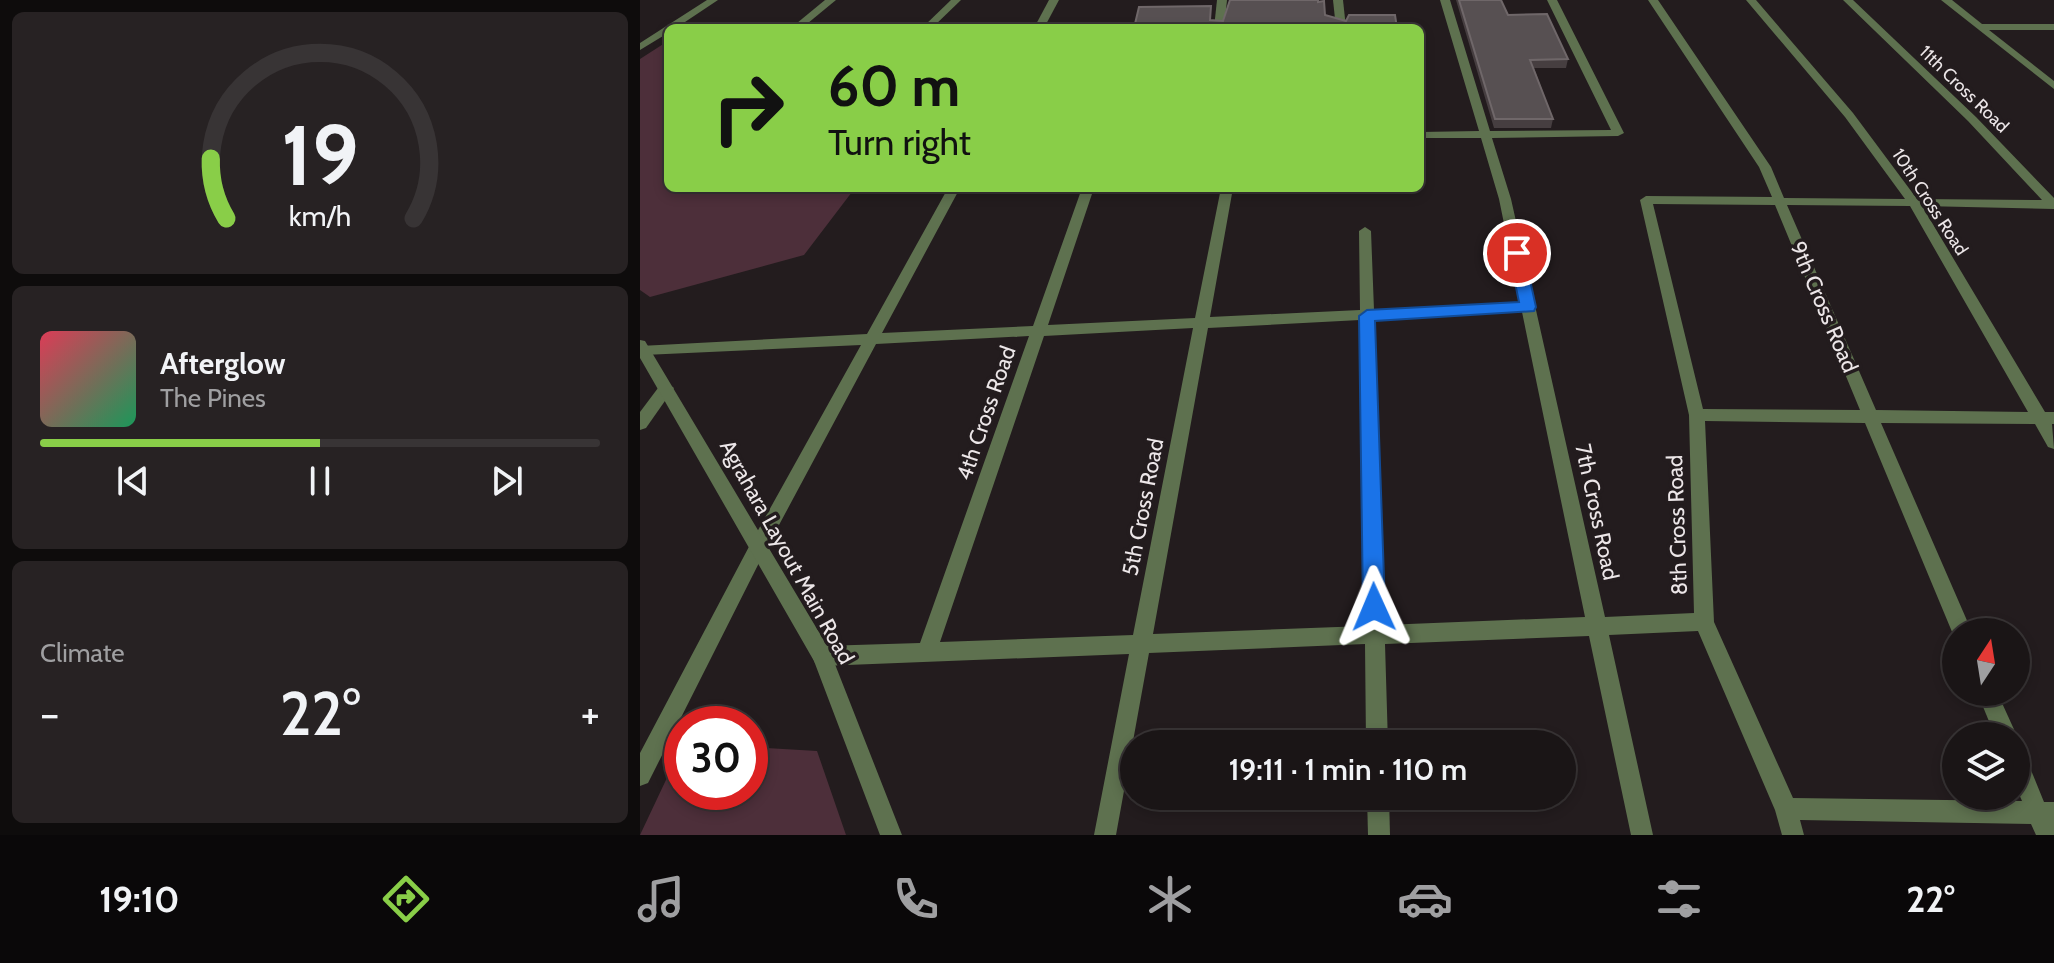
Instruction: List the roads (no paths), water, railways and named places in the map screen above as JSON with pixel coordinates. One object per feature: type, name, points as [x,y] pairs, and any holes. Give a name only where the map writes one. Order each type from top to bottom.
[{"type":"street","points":[[674,24],[713,0]]},
{"type":"street","points":[[801,24],[831,0]]},
{"type":"street","points":[[931,24],[956,0]]},
{"type":"street","points":[[1041,24],[1054,0]]},
{"type":"street","points":[[1219,24],[1222,0]]},
{"type":"street","points":[[1338,0],[1341,24]]},
{"type":"street","name":"7th Cross Road","points":[[1445,0],[1505,199],[1642,835]]},
{"type":"street","points":[[1424,135],[1618,133],[1552,0]]},
{"type":"street","name":"9th Cross Road","points":[[1653,0],[1765,167],[1956,618]]},
{"type":"street","name":"10th Cross Road","points":[[1751,0],[1849,115],[1914,203],[2047,418],[2054,442]]},
{"type":"street","name":"11th Cross Road","points":[[1848,0],[1972,119],[2054,204]]},
{"type":"street","points":[[1946,0],[2054,86]]},
{"type":"street","points":[[1979,27],[2054,27]]},
{"type":"street","points":[[640,47],[664,31]]},
{"type":"street","points":[[640,775],[758,547],[952,192]]},
{"type":"street","name":"4th Cross Road","points":[[927,652],[1087,192]]},
{"type":"street","name":"5th Cross Road","points":[[1105,835],[1226,192]]},
{"type":"street","name":"8th Cross Road","points":[[1779,202],[1646,200],[1697,415],[1704,622],[1786,809],[1793,835]]},
{"type":"street","points":[[1779,202],[2054,204]]},
{"type":"street","points":[[1365,231],[1377,730]]},
{"type":"street","points":[[642,348],[871,340],[1528,307]]},
{"type":"street","name":"Agrahara Layout Main Road","points":[[642,348],[822,656],[891,835]]},
{"type":"street","points":[[640,424],[666,388]]},
{"type":"street","points":[[1697,415],[2047,418]]},
{"type":"street","points":[[822,656],[1704,622]]},
{"type":"street","points":[[2030,785],[2046,813],[2047,835]]},
{"type":"street","points":[[1786,809],[2046,813]]},
{"type":"street","points":[[1378,810],[1379,835]]}]
